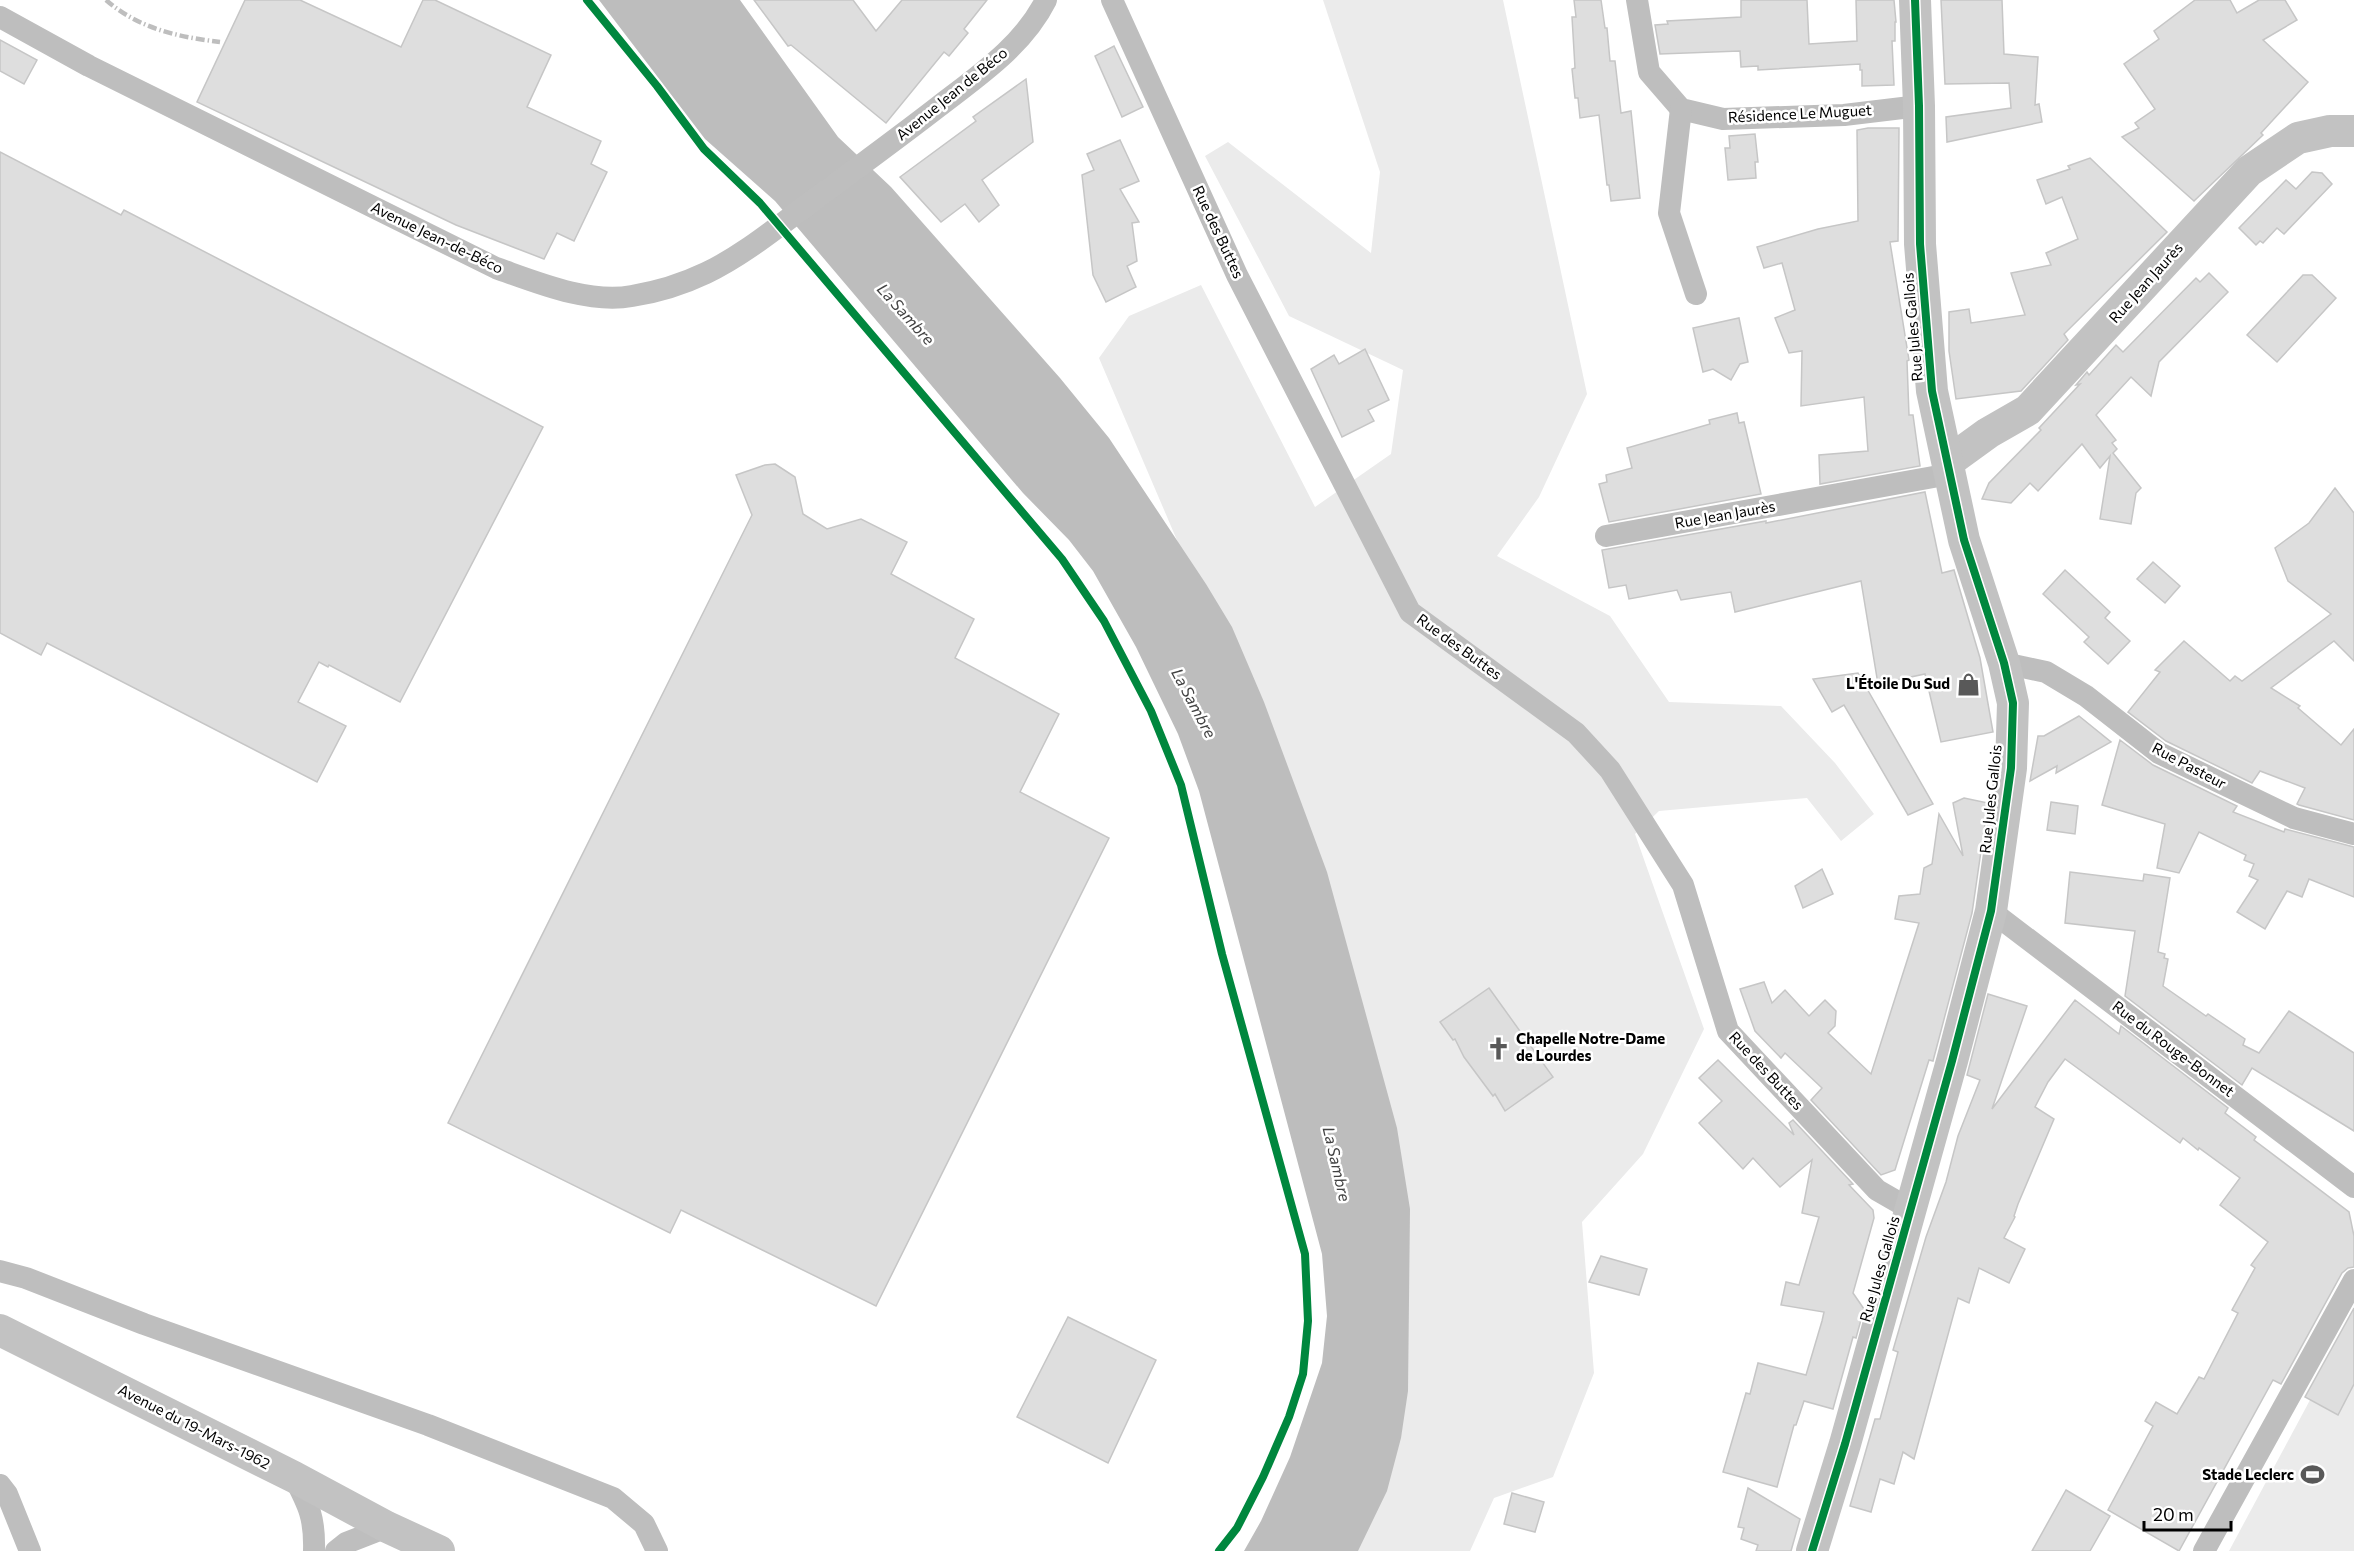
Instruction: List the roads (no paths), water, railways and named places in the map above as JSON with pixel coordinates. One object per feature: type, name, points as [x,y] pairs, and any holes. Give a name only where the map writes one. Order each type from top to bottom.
[{"type":"street","name":"Avenue Jean de Béco","points":[[875,155],[1011,48],[1038,17],[1046,0]]},
{"type":"street","name":"Rue des Buttes","points":[[1112,0],[1237,275],[1410,612],[1576,733],[1610,770],[1683,885],[1728,1031],[1877,1190],[1910,1209]]},
{"type":"street","points":[[1637,0],[1649,72],[1681,109],[1670,213],[1696,294]]},
{"type":"street","name":"Rue Jules Gallois","points":[[1812,1551],[1845,1444],[1991,911],[2011,768],[2013,703],[2004,663],[1964,540],[1932,392],[1920,244],[1919,106],[1915,0]]},
{"type":"street","name":"Avenue Jean-de-Béco","points":[[0,17],[89,66],[496,268],[552,288],[602,297],[630,296],[668,288],[706,273],[752,244],[875,155]]},
{"type":"street","name":"Résidence Le Muguet","points":[[1681,109],[1723,119],[1844,115],[1919,106]]},
{"type":"street","name":"Rue Jean Jaurès","points":[[1606,536],[1949,468],[1988,433],[2028,410],[2248,171],[2298,138],[2330,131],[2354,131]]},
{"type":"street","name":"Rue Pasteur","points":[[2004,663],[2046,672],[2086,696],[2159,753],[2294,818],[2354,834]]},
{"type":"street","name":"Rue du Rouge-Bonnet","points":[[1991,911],[2009,922],[2354,1187]]},
{"type":"street","points":[[0,1271],[27,1278],[144,1324],[428,1425],[614,1498],[644,1524],[657,1551]]},
{"type":"street","points":[[2204,1551],[2354,1280]]},
{"type":"street","name":"Avenue du 19-Mars-1962","points":[[0,1329],[294,1477],[387,1527],[439,1551]]},
{"type":"street","name":"Rue Jules Gallois","points":[[1831,1551],[1845,1444]]},
{"type":"street","points":[[294,1477],[309,1506],[315,1528],[315,1551]]},
{"type":"street","points":[[0,1485],[7,1494],[30,1551]]},
{"type":"street","points":[[336,1551],[346,1543],[387,1527]]},
{"type":"water","name":"La Sambre","points":[[599,0],[740,0],[838,137],[891,187],[1060,378],[1109,438],[1232,627],[1264,702],[1327,872],[1397,1128],[1410,1209],[1408,1391],[1401,1438],[1387,1491],[1358,1551],[1244,1551],[1261,1521],[1290,1457],[1322,1363],[1327,1316],[1322,1254],[1199,791],[1178,734],[1136,647],[1093,571],[1069,540],[1023,493],[775,201],[705,139]]},
{"type":"railway","points":[[106,0],[146,25],[175,34],[220,42]]},
{"type":"place","name":"L'Étoile Du Sud","points":[[1968,684]]},
{"type":"place","name":"Chapelle Notre-Dame de Lourdes","points":[[1498,1048]]},
{"type":"place","name":"Stade Leclerc","points":[[2312,1475]]}]
